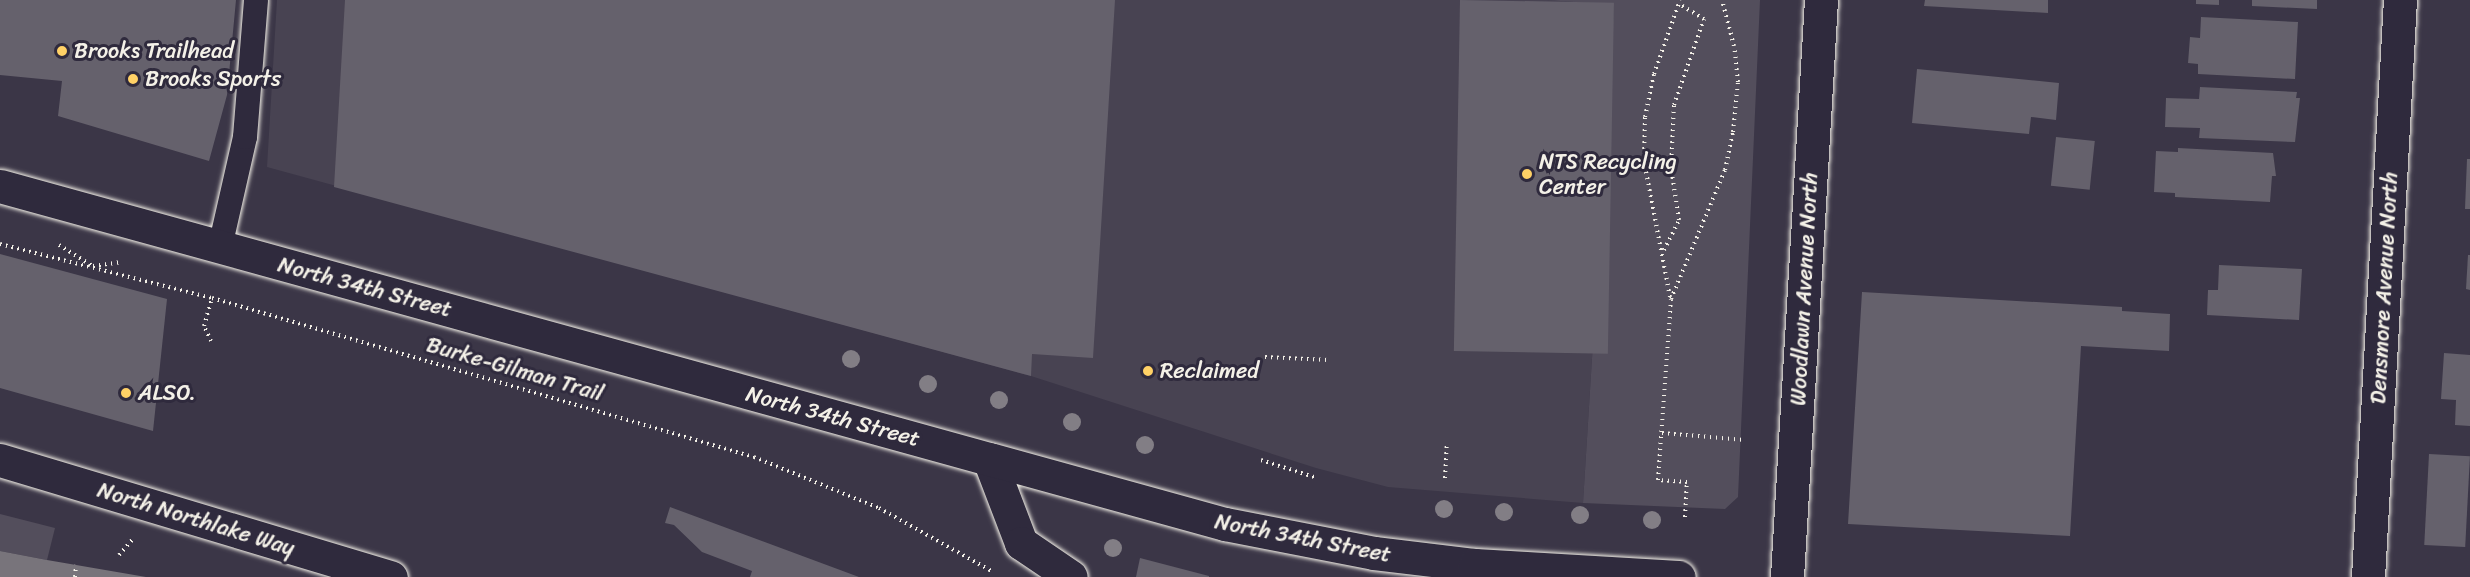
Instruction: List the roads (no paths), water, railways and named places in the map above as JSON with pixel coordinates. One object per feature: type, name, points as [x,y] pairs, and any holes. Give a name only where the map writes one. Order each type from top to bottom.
[{"type":"street","name":"Woodlawn Avenue North","points":[[1787,577],[1821,0]]},
{"type":"street","name":"Densmore Avenue North","points":[[2368,577],[2400,0]]},
{"type":"street","name":"North 34th Street","points":[[0,186],[1225,524],[1348,550],[1475,565],[1679,577]]},
{"type":"street","points":[[989,459],[1021,543],[1071,577]]},
{"type":"street","name":"North Northlake Way","points":[[0,460],[392,577]]},
{"type":"lane","points":[[220,247],[245,137],[256,0]]},
{"type":"place","name":"Brooks Trailhead","points":[[62,51]]},
{"type":"place","name":"Brooks Sports","points":[[133,79]]},
{"type":"place","name":"NTS Recycling Center","points":[[1527,174]]},
{"type":"place","name":"Reclaimed","points":[[1148,371]]},
{"type":"place","name":"ALSO.","points":[[126,393]]}]
